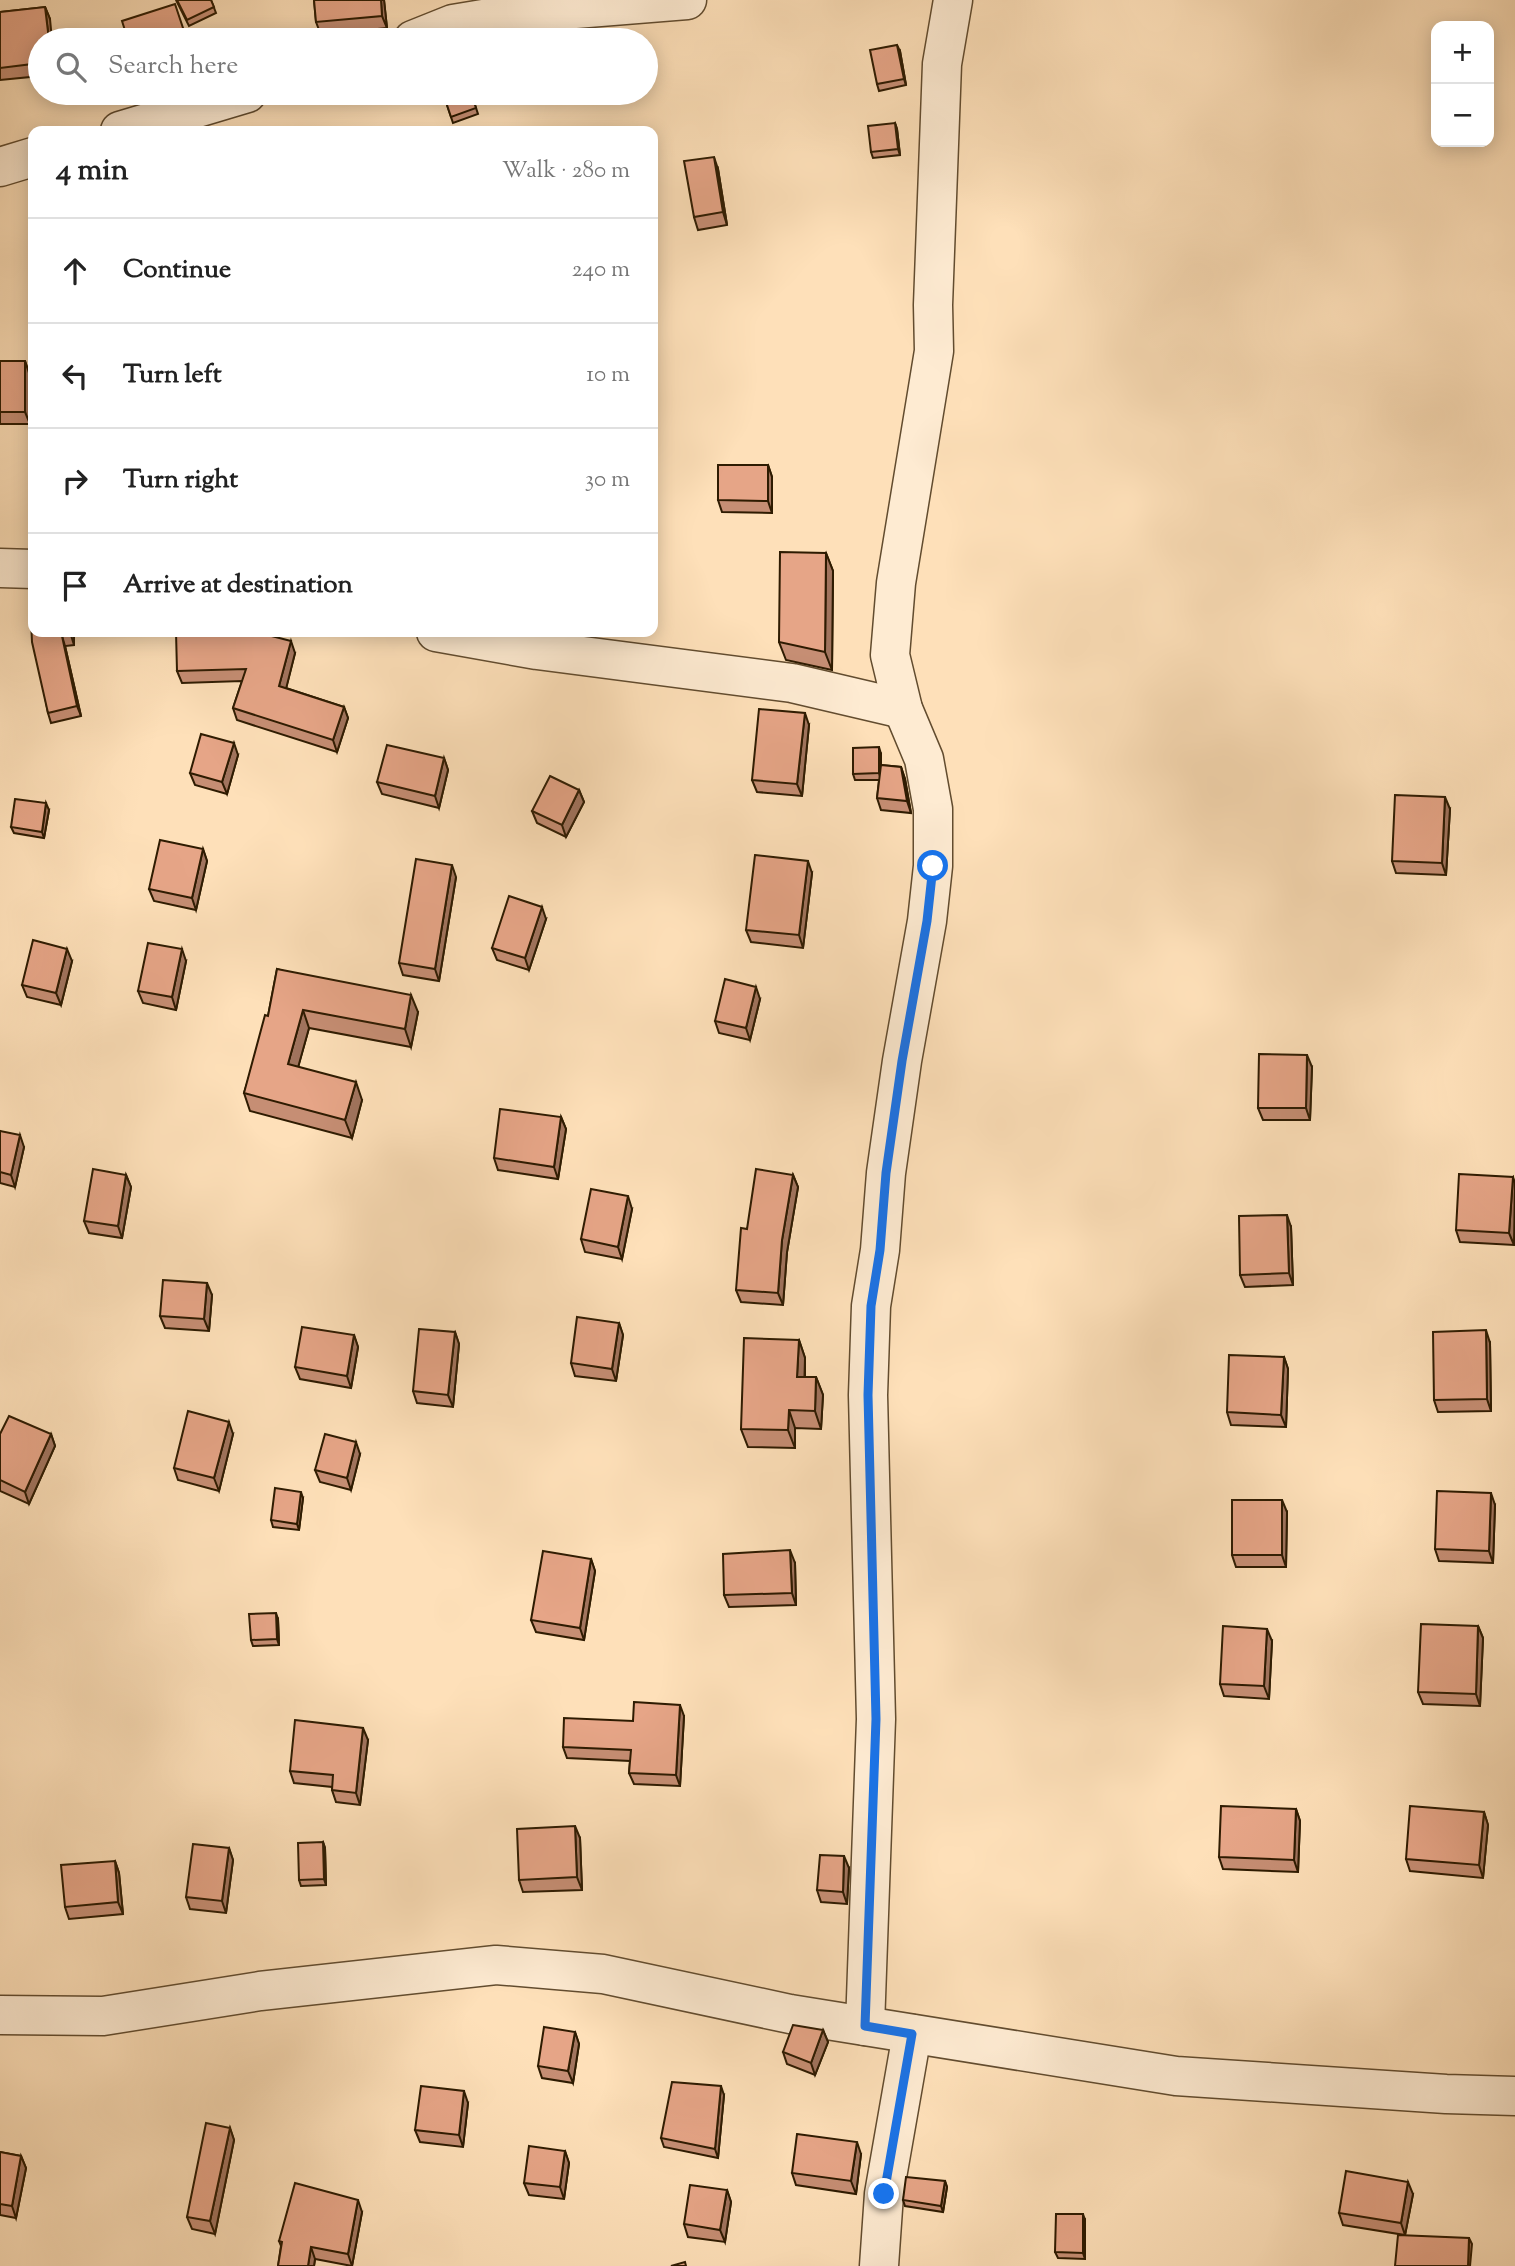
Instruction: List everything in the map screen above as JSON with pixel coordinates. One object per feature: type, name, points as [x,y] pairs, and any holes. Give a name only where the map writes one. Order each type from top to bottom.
[{"type":"street","points":[[443,28],[513,14],[687,0]]},
{"type":"street","points":[[865,2026],[876,1719],[868,1395],[871,1306],[880,1250],[890,1148],[927,921],[933,866],[933,808],[924,759],[903,709],[890,655],[896,583],[934,351],[933,305],[942,64],[953,0]]},
{"type":"street","points":[[138,126],[207,105]]},
{"type":"street","points":[[0,167],[28,159]]},
{"type":"street","points":[[0,568],[28,569]]},
{"type":"street","points":[[464,637],[537,650],[792,683],[903,709]]},
{"type":"street","points":[[0,2015],[103,2016],[260,1991],[496,1965],[603,1974],[790,2014],[1176,2076],[1515,2096]]},
{"type":"street","points":[[879,2266],[884,2194],[912,2034]]},
{"type":"building","points":[[177,0],[211,0],[214,7],[187,20]]},
{"type":"building","points":[[314,0],[381,0],[382,16],[316,22]]},
{"type":"building","points":[[175,4],[183,28],[124,28],[122,21]]},
{"type":"building","points":[[45,7],[48,28],[28,28],[28,64],[0,68],[0,12]]},
{"type":"building","points":[[897,45],[904,79],[877,84],[870,50]]},
{"type":"building","points":[[447,105],[475,105],[476,108],[451,117]]},
{"type":"building","points":[[895,123],[898,149],[871,152],[868,126]]},
{"type":"building","points":[[714,157],[723,212],[694,217],[684,161]]},
{"type":"building","points":[[0,361],[25,361],[25,412],[0,412]]},
{"type":"building","points":[[718,465],[768,465],[768,501],[718,500]]},
{"type":"building","points":[[780,552],[826,553],[825,652],[779,642]]},
{"type":"building","points":[[32,637],[62,637],[77,706],[48,713]]},
{"type":"building","points":[[176,637],[275,637],[291,641],[279,686],[344,707],[333,740],[233,708],[246,669],[177,671]]},
{"type":"building","points":[[759,709],[805,713],[797,784],[752,780]]},
{"type":"building","points":[[201,734],[234,743],[222,782],[190,773]]},
{"type":"building","points":[[387,745],[444,758],[435,796],[377,782]]},
{"type":"building","points":[[879,747],[879,773],[853,774],[853,748]]},
{"type":"building","points":[[881,765],[901,767],[907,801],[877,798]]},
{"type":"building","points":[[550,776],[579,790],[562,825],[532,811]]},
{"type":"building","points":[[1395,795],[1445,797],[1442,863],[1392,861]]},
{"type":"building","points":[[15,799],[46,803],[42,832],[11,827]]},
{"type":"building","points":[[160,840],[203,849],[192,898],[149,889]]},
{"type":"building","points":[[755,855],[808,861],[799,935],[746,930]]},
{"type":"building","points":[[416,859],[452,865],[435,969],[399,963]]},
{"type":"building","points":[[509,896],[542,907],[525,958],[492,948]]},
{"type":"building","points":[[33,940],[67,949],[56,993],[22,985]]},
{"type":"building","points":[[148,943],[182,949],[172,997],[138,991]]},
{"type":"building","points":[[277,969],[411,995],[405,1029],[303,1010],[288,1064],[356,1082],[345,1120],[244,1093],[265,1015],[268,1016]]},
{"type":"building","points":[[725,979],[756,987],[746,1028],[715,1021]]},
{"type":"building","points":[[1259,1054],[1307,1055],[1306,1108],[1258,1108]]},
{"type":"building","points":[[500,1109],[561,1117],[554,1167],[494,1158]]},
{"type":"building","points":[[0,1131],[20,1135],[11,1175],[0,1172]]},
{"type":"building","points":[[93,1169],[126,1175],[118,1226],[84,1221]]},
{"type":"building","points":[[756,1169],[793,1175],[782,1240],[778,1293],[736,1290],[741,1228],[747,1229]]},
{"type":"building","points":[[1459,1174],[1513,1177],[1509,1233],[1456,1230]]},
{"type":"building","points":[[591,1189],[628,1196],[618,1247],[581,1239]]},
{"type":"building","points":[[1287,1215],[1289,1273],[1240,1275],[1239,1216]]},
{"type":"building","points":[[163,1280],[207,1283],[204,1319],[160,1316]]},
{"type":"building","points":[[577,1317],[619,1323],[612,1369],[571,1363]]},
{"type":"building","points":[[302,1327],[354,1335],[347,1376],[295,1367]]},
{"type":"building","points":[[419,1329],[455,1332],[448,1395],[413,1391]]},
{"type":"building","points":[[1486,1330],[1487,1399],[1434,1400],[1433,1332]]},
{"type":"building","points":[[744,1338],[799,1340],[797,1377],[816,1377],[815,1411],[789,1410],[788,1430],[741,1429]]},
{"type":"building","points":[[1229,1355],[1284,1357],[1281,1415],[1227,1412]]},
{"type":"building","points":[[188,1411],[229,1422],[214,1478],[174,1468]]},
{"type":"building","points":[[9,1416],[51,1434],[25,1492],[0,1480],[0,1434]]},
{"type":"building","points":[[325,1434],[356,1442],[347,1478],[315,1470]]},
{"type":"building","points":[[275,1488],[301,1492],[297,1524],[271,1520]]},
{"type":"building","points":[[1437,1491],[1491,1493],[1489,1551],[1435,1549]]},
{"type":"building","points":[[1232,1500],[1282,1500],[1282,1555],[1232,1555]]},
{"type":"building","points":[[790,1550],[792,1593],[724,1595],[723,1554]]},
{"type":"building","points":[[543,1551],[591,1559],[580,1628],[531,1620]]},
{"type":"building","points":[[276,1613],[277,1639],[251,1640],[249,1614]]},
{"type":"building","points":[[1421,1624],[1478,1626],[1476,1694],[1418,1692]]},
{"type":"building","points":[[1223,1626],[1267,1629],[1264,1686],[1220,1684]]},
{"type":"building","points":[[634,1702],[680,1705],[676,1775],[629,1773],[631,1750],[563,1747],[564,1718],[633,1721]]},
{"type":"building","points":[[295,1720],[363,1728],[356,1793],[332,1790],[333,1775],[290,1771]]},
{"type":"building","points":[[1221,1806],[1296,1809],[1294,1860],[1219,1857]]},
{"type":"building","points":[[1410,1806],[1484,1812],[1479,1865],[1406,1859]]},
{"type":"building","points":[[575,1826],[577,1877],[519,1880],[517,1829]]},
{"type":"building","points":[[323,1842],[324,1879],[299,1880],[298,1843]]},
{"type":"building","points":[[193,1844],[229,1848],[222,1901],[186,1897]]},
{"type":"building","points":[[820,1855],[844,1856],[843,1892],[817,1890]]},
{"type":"building","points":[[115,1861],[118,1902],[65,1907],[61,1865]]},
{"type":"building","points":[[793,2025],[823,2030],[811,2063],[783,2052]]},
{"type":"building","points":[[544,2027],[575,2032],[568,2071],[538,2066]]},
{"type":"building","points":[[672,2082],[721,2086],[715,2149],[661,2138]]},
{"type":"building","points":[[421,2086],[464,2091],[459,2135],[415,2130]]},
{"type":"building","points":[[206,2123],[230,2128],[210,2221],[187,2217]]},
{"type":"building","points":[[797,2134],[857,2142],[851,2181],[792,2173]]},
{"type":"building","points":[[529,2146],[565,2151],[560,2187],[524,2183]]},
{"type":"building","points":[[0,2152],[21,2156],[12,2206],[0,2204]]},
{"type":"building","points":[[1346,2171],[1408,2182],[1401,2223],[1339,2213]]},
{"type":"building","points":[[906,2177],[945,2181],[941,2206],[903,2200]]},
{"type":"building","points":[[295,2183],[358,2200],[348,2254],[311,2247],[308,2266],[278,2266],[282,2242],[279,2241]]},
{"type":"building","points":[[690,2185],[727,2190],[720,2230],[684,2224]]},
{"type":"building","points":[[1056,2214],[1083,2214],[1083,2253],[1055,2252]]},
{"type":"building","points":[[1398,2235],[1469,2238],[1468,2266],[1395,2266]]},
{"type":"route","points":[[884,2194],[912,2034],[865,2026],[876,1719],[868,1395],[871,1306],[880,1250],[886,1173],[902,1061],[927,921],[933,866]]}]
